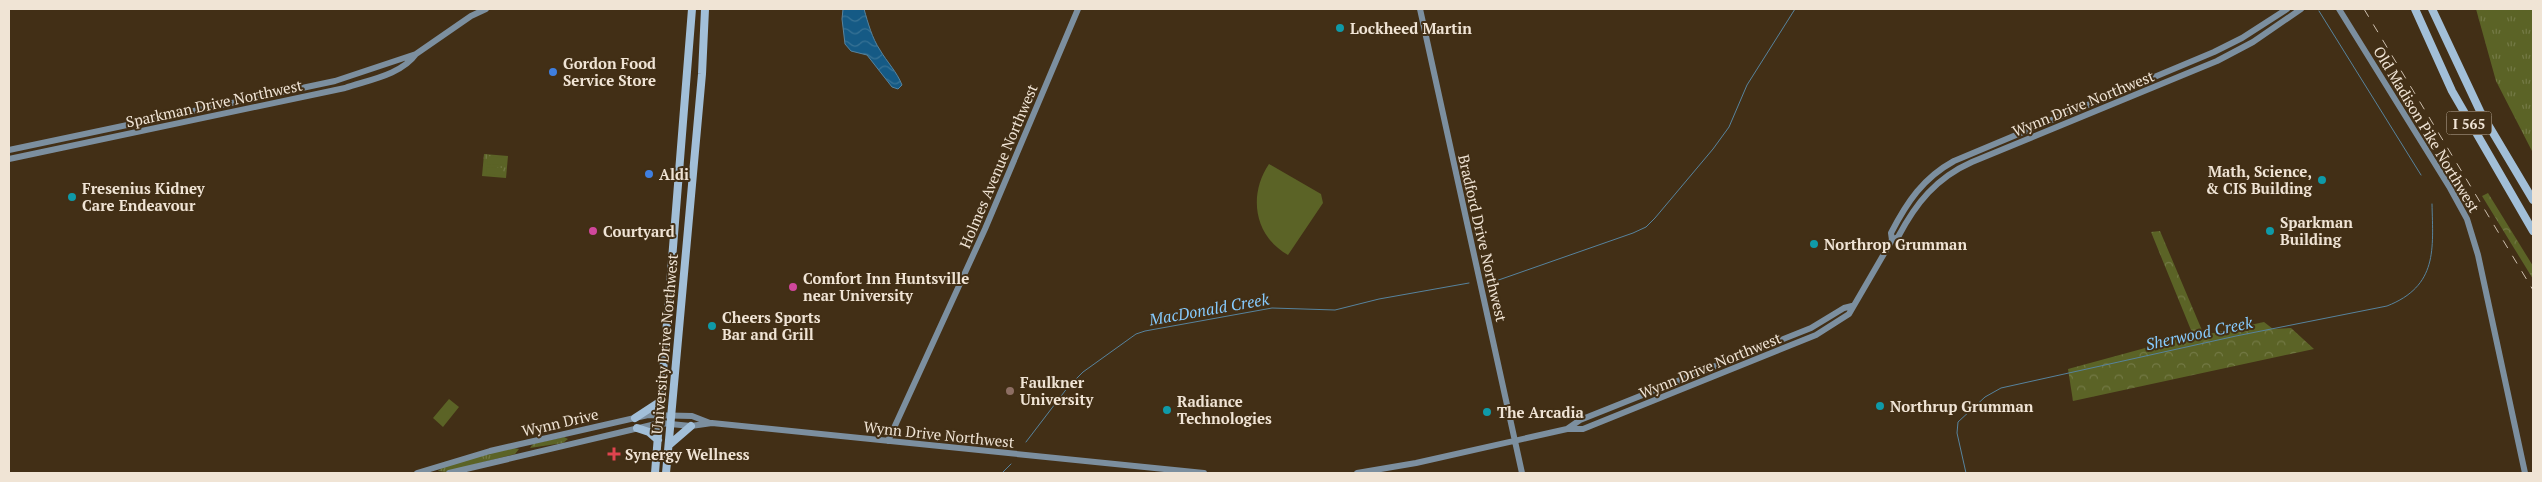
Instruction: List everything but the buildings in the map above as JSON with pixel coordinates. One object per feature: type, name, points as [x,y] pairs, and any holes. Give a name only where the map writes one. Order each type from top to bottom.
[{"type":"highway","name":"University Drive Northwest","points":[[655,473],[692,9]]},
{"type":"highway","name":"University Drive Northwest","points":[[666,473],[705,9]]},
{"type":"highway","points":[[705,25],[711,9]]},
{"type":"highway","name":"I 565","points":[[2415,9],[2456,98],[2533,231]]},
{"type":"highway","name":"I 565","points":[[2432,9],[2480,111],[2533,200]]},
{"type":"highway","points":[[635,418],[661,401]]},
{"type":"highway","points":[[669,445],[691,426]]},
{"type":"highway","points":[[637,428],[649,432],[658,440]]},
{"type":"street","name":"Sparkman Drive Northwest","points":[[471,16],[475,9]]},
{"type":"street","name":"Sparkman Drive Northwest","points":[[9,150],[335,81],[416,54],[471,16],[486,9]]},
{"type":"street","name":"Holmes Avenue Northwest","points":[[888,441],[985,229],[1078,9]]},
{"type":"street","name":"Bradford Drive Northwest","points":[[1420,9],[1522,473]]},
{"type":"street","name":"Wynn Drive Northwest","points":[[1892,240],[1891,233],[1913,194],[1940,168],[2214,52],[2242,38],[2286,9]]},
{"type":"street","name":"Wynn Drive Northwest","points":[[1357,473],[1516,442],[1567,429],[1583,429],[1789,347],[1829,329],[1849,314],[1892,240],[1898,237],[1924,194],[1954,171],[2217,61],[2253,42],[2301,9]]},
{"type":"street","name":"Old Madison Pike Northwest","points":[[2339,9],[2467,219],[2478,255],[2525,473]]},
{"type":"street","name":"Sparkman Drive Northwest","points":[[9,159],[345,88],[380,77],[410,63],[416,54]]},
{"type":"street","name":"Wynn Drive Northwest","points":[[1567,429],[1580,420],[1810,328],[1844,308],[1852,306]]},
{"type":"street","name":"Wynn Drive","points":[[417,473],[490,450],[635,418],[660,414],[692,416],[712,423]]},
{"type":"street","name":"Wynn Drive","points":[[449,473],[637,428],[660,423],[671,424]]},
{"type":"street","name":"Wynn Drive Northwest","points":[[671,424],[691,426],[712,423],[1204,473]]},
{"type":"green space","points":[[2476,9],[2533,9],[2533,153],[2496,81]]},
{"type":"green space","points":[[484,154],[508,156],[506,178],[482,176]]},
{"type":"green space","points":[[488,156],[504,158],[504,165],[487,164]]},
{"type":"green space","points":[[1269,164],[1321,194],[1323,203],[1288,255],[1268,237],[1258,214],[1258,189],[1262,176]]},
{"type":"green space","points":[[487,167],[503,168],[503,176],[486,174]]},
{"type":"green space","points":[[2488,193],[2533,266],[2533,279],[2482,196]]},
{"type":"green space","points":[[2160,231],[2204,335],[2264,322],[2273,329],[2291,328],[2314,349],[2073,401],[2068,369],[2193,335],[2151,232]]},
{"type":"green space","points":[[449,399],[459,407],[443,427],[433,418]]},
{"type":"green space","points":[[564,437],[568,439],[563,443],[530,448],[533,444]]},
{"type":"green space","points":[[514,448],[519,449],[515,454],[445,472],[438,471],[463,459]]},
{"type":"water","points":[[843,9],[864,9],[875,40],[902,85],[898,89],[892,87],[867,55],[851,51],[845,44],[842,19]]},
{"type":"waterway","name":"MacDonald Creek","points":[[1490,283],[1646,227],[1713,149],[1729,127],[1747,85],[1795,9]]},
{"type":"waterway","name":"Sherwood Creek","points":[[2319,11],[2421,175]]},
{"type":"waterway","name":"Sherwood Creek","points":[[1966,473],[1957,433],[1958,422],[1985,397],[2001,388],[2236,336],[2387,306],[2404,298],[2416,288],[2424,277],[2429,264],[2433,236],[2432,204]]},
{"type":"waterway","name":"MacDonald Creek","points":[[1026,442],[1068,387],[1083,372],[1136,334],[1272,308],[1335,310],[1379,299],[1469,283]]},
{"type":"waterway","name":"MacDonald Creek","points":[[1002,473],[1011,464]]},
{"type":"railway","points":[[2364,9],[2533,290]]},
{"type":"place","name":"Lockheed Martin","points":[[1340,28]]},
{"type":"place","name":"Gordon Food Service Store","points":[[553,72]]},
{"type":"place","name":"Aldi","points":[[649,174]]},
{"type":"place","name":"Math, Science, & CIS Building","points":[[2322,180]]},
{"type":"place","name":"Fresenius Kidney Care Endeavour","points":[[72,197]]},
{"type":"place","name":"Courtyard","points":[[593,231]]},
{"type":"place","name":"Sparkman Building","points":[[2270,231]]},
{"type":"place","name":"Northrop Grumman","points":[[1814,244]]},
{"type":"place","name":"Comfort Inn Huntsville near University","points":[[793,287]]},
{"type":"place","name":"Cheers Sports Bar and Grill","points":[[712,326]]},
{"type":"place","name":"Faulkner University","points":[[1010,391]]},
{"type":"place","name":"Northrup Grumman","points":[[1880,406]]},
{"type":"place","name":"Radiance Technologies","points":[[1167,410]]},
{"type":"place","name":"The Arcadia","points":[[1487,412]]},
{"type":"place","name":"Synergy Wellness","points":[[614,454]]}]
